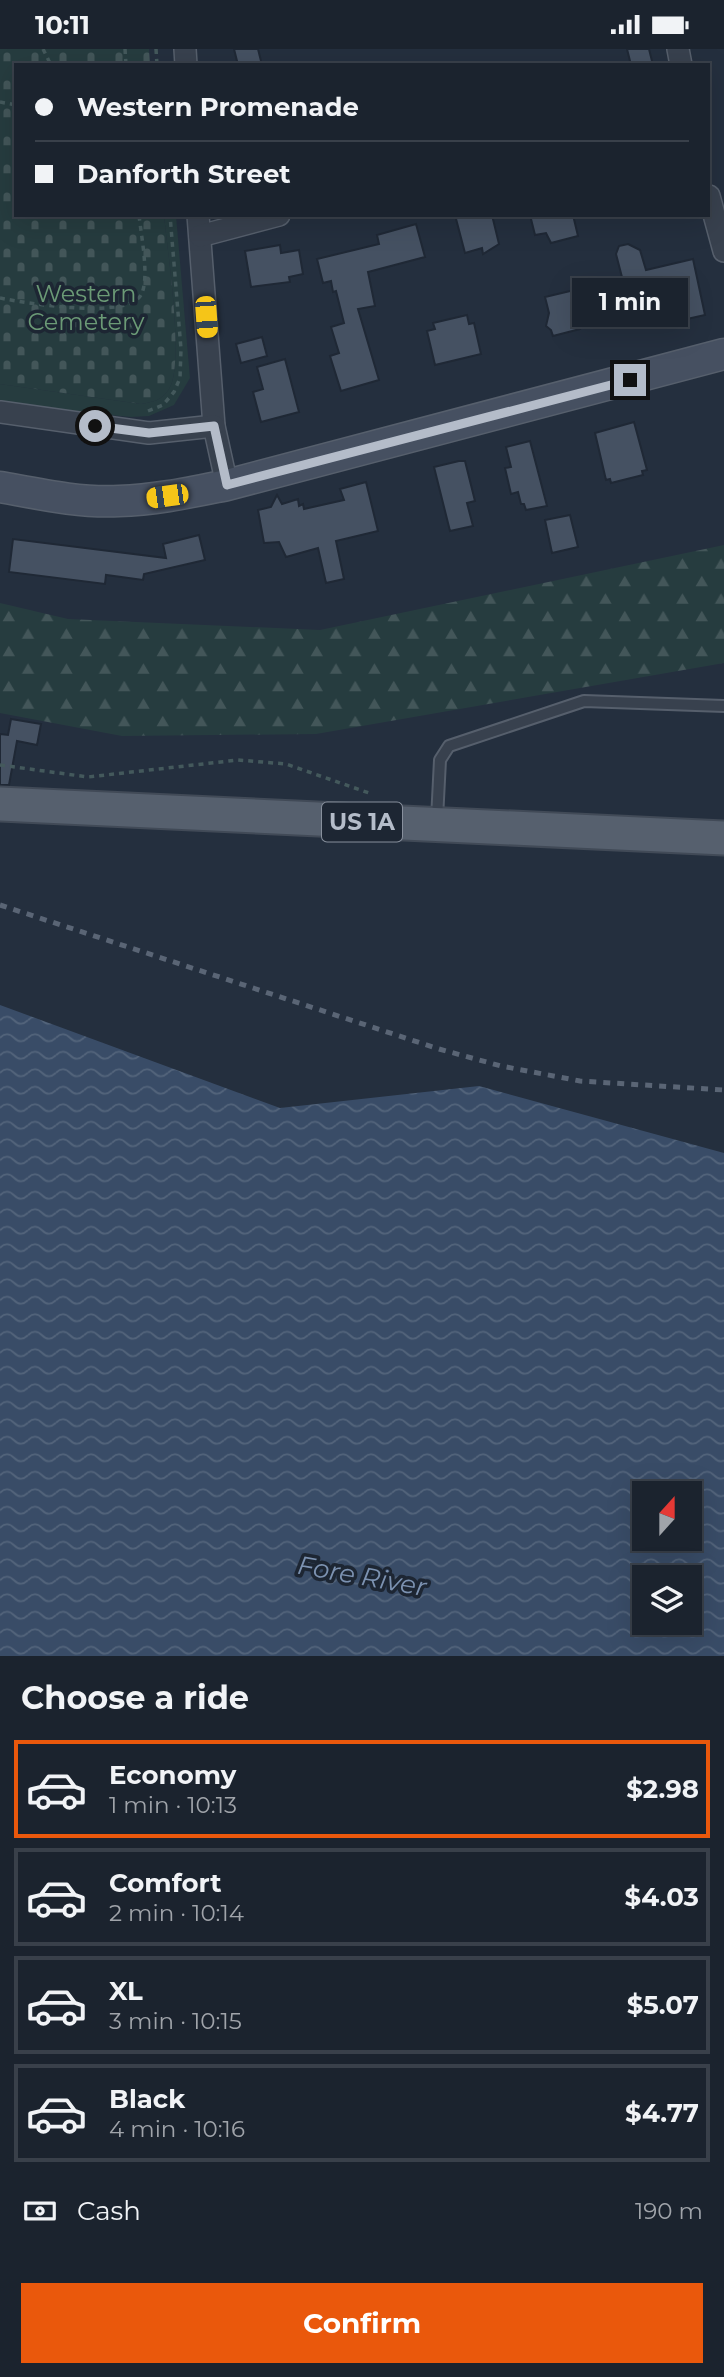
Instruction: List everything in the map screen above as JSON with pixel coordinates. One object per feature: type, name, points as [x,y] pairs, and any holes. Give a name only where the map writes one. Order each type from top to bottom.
[{"type":"main road","name":"US 1A","points":[[0,804],[724,838]]},
{"type":"street","points":[[710,200],[724,251]]},
{"type":"street","points":[[227,485],[214,426],[199,225],[263,217]]},
{"type":"street","points":[[0,487],[54,497],[118,501],[183,494],[227,485],[724,354]]},
{"type":"street","points":[[0,412],[149,433],[214,426]]},
{"type":"lane","points":[[437,826],[440,760],[449,746],[584,701],[724,706]]},
{"type":"path","points":[[0,298],[51,307],[107,307],[136,302],[144,285],[139,217]]},
{"type":"path","points":[[141,411],[150,411],[163,405],[174,392],[180,378],[181,349],[170,217]]},
{"type":"path","points":[[0,765],[88,777],[238,759],[286,764],[374,795]]},
{"type":"green space","name":"Western Cemetery","points":[[0,49],[149,49],[150,63],[14,63],[14,217],[164,217],[175,332],[174,376],[169,389],[157,400],[141,404],[0,384]]},
{"type":"green space","points":[[164,217],[176,217],[190,378],[174,405],[149,416],[131,417],[45,409],[0,401],[0,384],[141,404],[163,396],[174,376],[175,332]]},
{"type":"green space","points":[[724,545],[724,663],[316,734],[122,736],[0,713],[0,603],[68,619],[320,630]]},
{"type":"water","name":"Fore River","points":[[0,1005],[280,1108],[479,1086],[724,1153],[724,1656],[0,1656]]},
{"type":"building","points":[[234,49],[258,49],[262,63],[238,63]]},
{"type":"building","points":[[627,49],[649,49],[652,63],[630,63]]},
{"type":"building","points":[[456,217],[492,217],[499,244],[483,254],[482,248],[465,253]]},
{"type":"building","points":[[530,217],[573,217],[578,236],[551,243],[546,233],[535,235]]},
{"type":"building","points":[[416,224],[425,257],[368,272],[375,306],[358,309],[379,380],[341,391],[330,356],[339,353],[331,327],[344,323],[336,291],[333,292],[331,281],[323,283],[317,259],[379,244],[377,235]]},
{"type":"building","points":[[628,244],[640,250],[646,270],[693,259],[705,315],[669,323],[657,311],[614,321],[612,316],[579,323],[580,329],[553,336],[546,326],[549,313],[545,297],[587,287],[588,291],[623,281],[616,254],[619,246]]},
{"type":"building","points":[[280,245],[281,253],[299,250],[303,274],[289,277],[290,282],[251,287],[245,251]]},
{"type":"building","points":[[467,315],[469,324],[474,323],[481,354],[435,365],[427,331],[435,329],[433,323]]},
{"type":"building","points":[[262,337],[267,356],[241,363],[236,344]]},
{"type":"building","points":[[285,359],[299,412],[261,422],[253,392],[263,389],[257,367]]},
{"type":"building","points":[[634,422],[647,470],[642,471],[643,475],[611,483],[610,479],[606,480],[595,433]]},
{"type":"building","points":[[530,441],[547,506],[526,510],[524,504],[521,504],[518,492],[511,494],[505,468],[511,467],[506,447]]},
{"type":"building","points":[[465,461],[475,501],[467,503],[473,526],[450,531],[434,467]]},
{"type":"building","points":[[366,482],[378,531],[336,541],[344,579],[326,583],[318,548],[286,557],[279,542],[264,543],[258,510],[271,507],[277,495],[282,504],[298,499],[299,506],[303,504],[304,509],[344,500],[340,489]]},
{"type":"building","points":[[570,515],[578,547],[552,553],[545,520]]},
{"type":"building","points":[[199,535],[205,560],[144,574],[143,580],[106,575],[105,584],[9,572],[13,539],[166,558],[163,544]]},
{"type":"building","points":[[11,719],[41,724],[37,745],[17,741],[9,785],[0,785],[0,734],[8,735]]},
{"type":"railway","points":[[0,905],[439,1049],[501,1066],[580,1081],[724,1090]]},
{"type":"route","points":[[95,426],[149,433],[214,426],[227,485],[630,380]]}]
